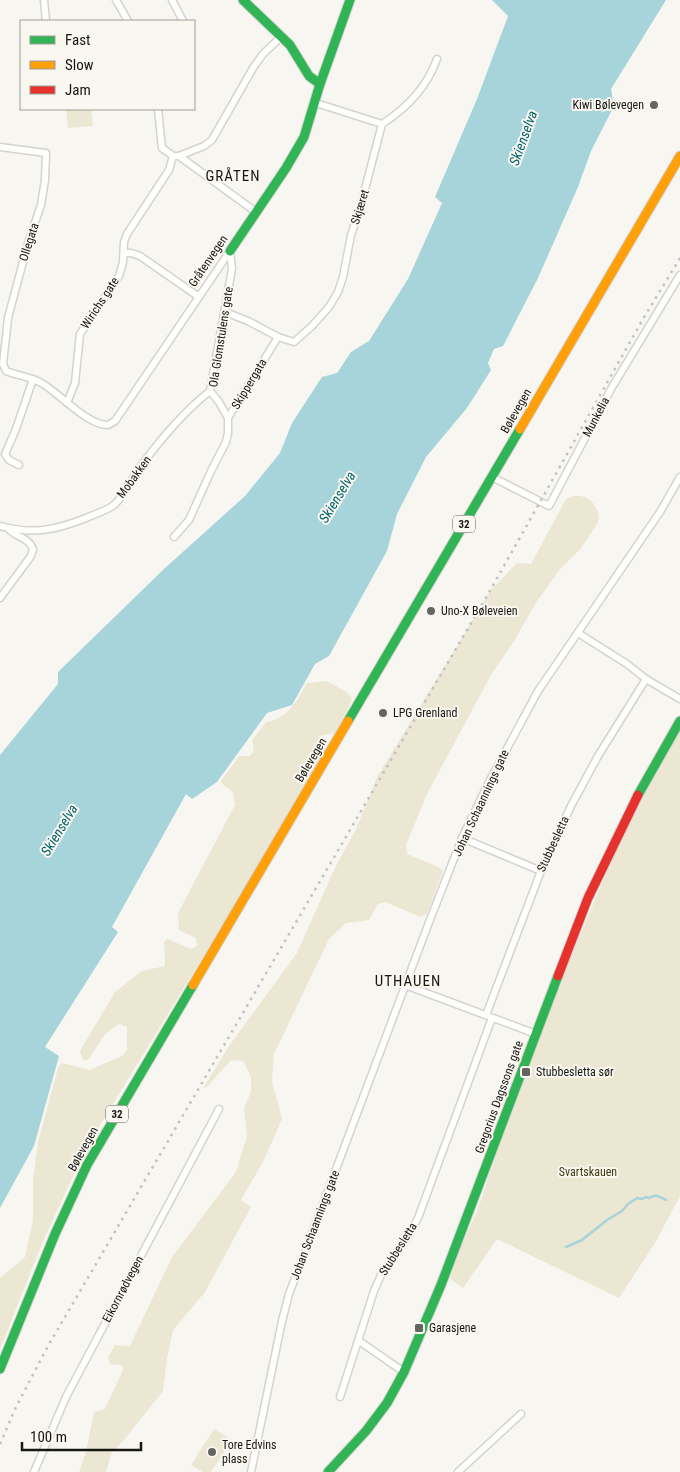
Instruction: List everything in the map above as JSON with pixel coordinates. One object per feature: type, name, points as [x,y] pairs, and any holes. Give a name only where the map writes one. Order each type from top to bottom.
[{"type":"main road","points":[[243,0],[282,36],[296,53],[308,76],[320,84]]},
{"type":"main road","name":"Gråtenvegen","points":[[230,251],[297,150],[308,129],[320,84],[350,0]]},
{"type":"main road","name":"Bølevegen","points":[[0,1369],[55,1234],[87,1165],[680,156]]},
{"type":"main road","name":"Bølevegen","points":[[669,177],[680,164]]},
{"type":"main road","name":"Gregorius Dagssons gate","points":[[328,1472],[366,1431],[391,1397],[404,1372],[441,1285],[578,922],[609,851],[633,803],[680,722]]},
{"type":"street","points":[[44,0],[46,20]]},
{"type":"street","points":[[116,0],[127,20]]},
{"type":"street","points":[[172,0],[182,20]]},
{"type":"street","points":[[176,156],[204,146],[212,140],[253,68],[263,54],[282,36]]},
{"type":"street","points":[[316,104],[382,124],[400,112],[413,99],[434,68],[437,59]]},
{"type":"street","points":[[158,110],[162,148],[256,212]]},
{"type":"street","name":"Skjæret","points":[[278,337],[290,342],[297,341],[329,307],[338,292],[345,271],[351,235],[359,212],[382,124]]},
{"type":"street","name":"Ollegata","points":[[0,147],[46,153],[45,180],[41,205],[3,329],[4,369],[9,373],[33,379]]},
{"type":"street","name":"Wirichs gate","points":[[67,403],[75,384],[80,334],[119,276],[127,234],[169,170],[176,156]]},
{"type":"street","name":"Gråtenvegen","points":[[67,403],[96,422],[108,425],[115,421],[230,251]]},
{"type":"street","name":"Ola Glomstulens gate","points":[[228,418],[210,391],[232,269],[230,251]]},
{"type":"street","points":[[124,253],[140,256],[199,297]]},
{"type":"street","name":"Munkelia","points":[[492,477],[549,506],[610,390],[680,276]]},
{"type":"street","points":[[225,312],[248,321],[278,337]]},
{"type":"street","name":"Skippergata","points":[[174,538],[189,520],[210,471],[226,442],[228,418],[278,337]]},
{"type":"street","points":[[20,465],[9,460],[5,454],[16,429],[33,379],[43,384],[67,403]]},
{"type":"street","name":"Mobakken","points":[[0,526],[42,531],[56,528],[112,506],[120,498],[175,423],[210,391]]},
{"type":"street","name":"Johan Schaannings gate","points":[[251,1472],[289,1294],[462,838],[490,780],[538,691],[660,512],[680,477]]},
{"type":"street","name":"Mobakken","points":[[0,598],[33,549],[28,542],[11,532],[8,528]]},
{"type":"street","points":[[578,633],[646,679],[680,699]]},
{"type":"street","name":"Stubbesletta","points":[[340,1397],[374,1291],[382,1273],[409,1235],[418,1218],[541,871],[571,806],[598,756],[646,679]]},
{"type":"street","points":[[462,838],[541,871]]},
{"type":"street","points":[[405,985],[536,1034]]},
{"type":"street","name":"Eikornrødvegen","points":[[34,1472],[66,1396],[219,1109]]},
{"type":"street","points":[[359,1341],[404,1372]]},
{"type":"street","points":[[458,1472],[521,1414]]},
{"type":"green space","points":[[66,110],[91,110],[93,126],[68,128]]},
{"type":"green space","points":[[573,496],[581,496],[593,503],[599,517],[597,524],[581,548],[561,568],[537,601],[514,641],[492,673],[427,794],[406,845],[407,854],[443,871],[427,914],[420,917],[386,902],[378,904],[369,920],[346,923],[329,939],[274,1054],[272,1081],[282,1119],[264,1160],[241,1200],[251,1207],[205,1292],[173,1330],[163,1391],[112,1452],[106,1472],[79,1472],[86,1452],[94,1412],[105,1409],[123,1370],[122,1365],[110,1364],[108,1357],[115,1345],[130,1346],[172,1257],[236,1172],[247,1136],[244,1108],[251,1092],[251,1077],[243,1061],[231,1060],[206,1088],[204,1087],[229,1046],[297,953],[334,870],[356,829],[377,777],[491,590],[517,563],[531,564],[566,499]]},
{"type":"green space","points":[[326,681],[345,691],[352,698],[349,707],[335,733],[319,736],[320,745],[326,751],[267,852],[86,1148],[44,1239],[0,1349],[0,1278],[25,1257],[33,1220],[33,1180],[38,1142],[58,1068],[62,1063],[90,1070],[122,1056],[127,1050],[127,1027],[119,1024],[105,1034],[88,1060],[83,1060],[80,1051],[115,992],[142,971],[165,966],[164,942],[168,939],[191,949],[197,946],[196,938],[179,930],[178,913],[235,805],[233,792],[222,784],[221,781],[239,756],[250,756],[254,750],[252,740],[266,722],[286,713],[307,683]]},
{"type":"green space","name":"Svartskauen","points":[[680,730],[680,1196],[655,1243],[619,1298],[497,1239],[463,1288],[450,1279],[458,1253],[478,1209],[497,1151],[559,985],[635,805]]},
{"type":"green space","name":"Tore Edvins plass","points":[[214,1429],[232,1440],[211,1472],[203,1472],[191,1465]]},
{"type":"water","name":"Skienselva","points":[[492,0],[666,0],[611,89],[614,106],[591,151],[578,187],[538,278],[503,346],[494,349],[488,363],[491,370],[467,408],[426,457],[397,514],[387,551],[329,656],[315,664],[292,705],[267,713],[217,782],[192,799],[186,794],[112,927],[118,932],[45,1047],[59,1056],[34,1146],[0,1208],[0,755],[58,684],[58,672],[164,569],[245,496],[280,453],[292,423],[322,377],[337,373],[351,352],[369,341],[408,279],[442,203],[435,197],[477,99],[508,16]]},
{"type":"waterway","points":[[566,1247],[582,1240],[637,1198],[642,1199],[656,1196],[666,1200]]},
{"type":"railway","points":[[0,1444],[15,1409],[48,1346],[491,589],[643,319],[680,258]]},
{"type":"traffic: fast","points":[[243,0],[290,45],[309,76],[320,84]]},
{"type":"traffic: fast","points":[[230,251],[286,168],[304,137],[320,84],[350,0]]},
{"type":"traffic: fast","points":[[348,721],[520,429]]},
{"type":"traffic: fast","points":[[638,795],[680,721]]},
{"type":"traffic: fast","points":[[328,1472],[366,1431],[387,1403],[404,1372],[441,1285],[558,976]]},
{"type":"traffic: fast","points":[[0,1369],[55,1234],[87,1165],[193,985]]},
{"type":"traffic: slow","points":[[520,429],[680,156]]},
{"type":"traffic: slow","points":[[193,985],[348,721]]},
{"type":"traffic: jam","points":[[558,976],[588,898],[638,795]]},
{"type":"place","name":"Kiwi Bølevegen","points":[[654,105]]},
{"type":"place","name":"Uno-X Bøleveien","points":[[431,611]]},
{"type":"place","name":"LPG Grenland","points":[[383,713]]},
{"type":"place","name":"Stubbesletta sør","points":[[526,1072]]},
{"type":"place","name":"Garasjene","points":[[419,1328]]},
{"type":"place","name":"Tore Edvins plass","points":[[212,1452]]},
{"type":"district","name":"GRÅTEN","points":[[233,176]]},
{"type":"district","name":"UTHAUEN","points":[[408,981]]}]
